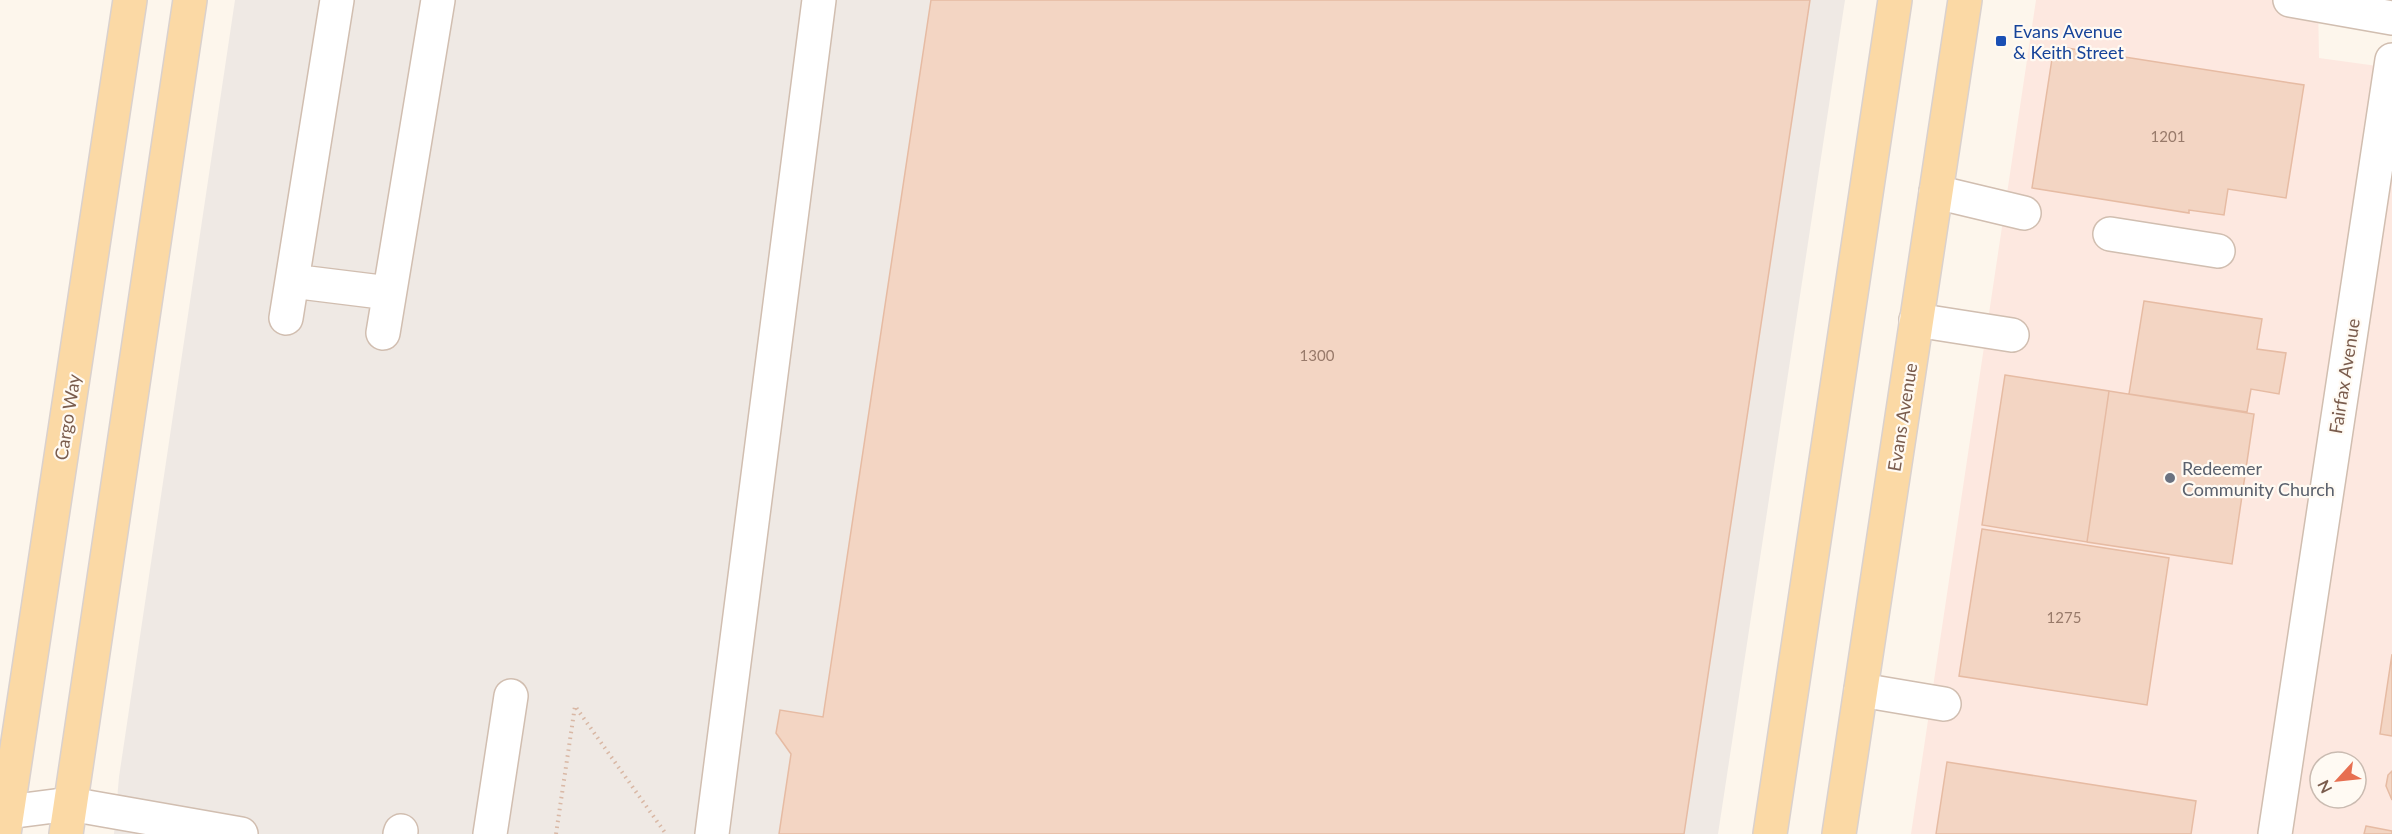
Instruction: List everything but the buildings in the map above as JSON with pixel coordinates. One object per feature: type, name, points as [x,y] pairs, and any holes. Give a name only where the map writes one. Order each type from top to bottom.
[{"type":"main road","name":"Cargo Way","points":[[6,823],[130,0]]},
{"type":"main road","points":[[68,819],[190,0]]},
{"type":"main road","points":[[1770,834],[1895,0]]},
{"type":"main road","name":"Evans Avenue","points":[[1839,834],[1965,0]]},
{"type":"street","points":[[286,318],[337,0]]},
{"type":"street","points":[[383,333],[438,0]]},
{"type":"street","points":[[712,834],[819,0]]},
{"type":"street","points":[[2290,0],[2392,18]]},
{"type":"street","name":"Fairfax Avenue","points":[[2275,834],[2392,60]]},
{"type":"street","points":[[1936,192],[2024,213]]},
{"type":"street","points":[[2110,234],[2218,251]]},
{"type":"street","points":[[292,281],[389,293]]},
{"type":"street","points":[[1916,320],[2012,335]]},
{"type":"street","points":[[1861,690],[1944,704]]},
{"type":"street","points":[[490,834],[511,696]]},
{"type":"street","points":[[6,823],[68,819],[241,834]]},
{"type":"street","points":[[6,823],[43,834]]},
{"type":"path","points":[[556,834],[575,706],[666,834]]},
{"type":"shaded area","points":[[235,0],[1845,0],[1718,834],[114,834],[119,777]]},
{"type":"shaded area","points":[[2036,0],[2318,0],[2319,58],[2392,68],[2392,834],[1911,834]]},
{"type":"place","name":"Evans Avenue & Keith Street","points":[[2001,41]]},
{"type":"place","name":"Redeemer Community Church","points":[[2170,478]]}]
